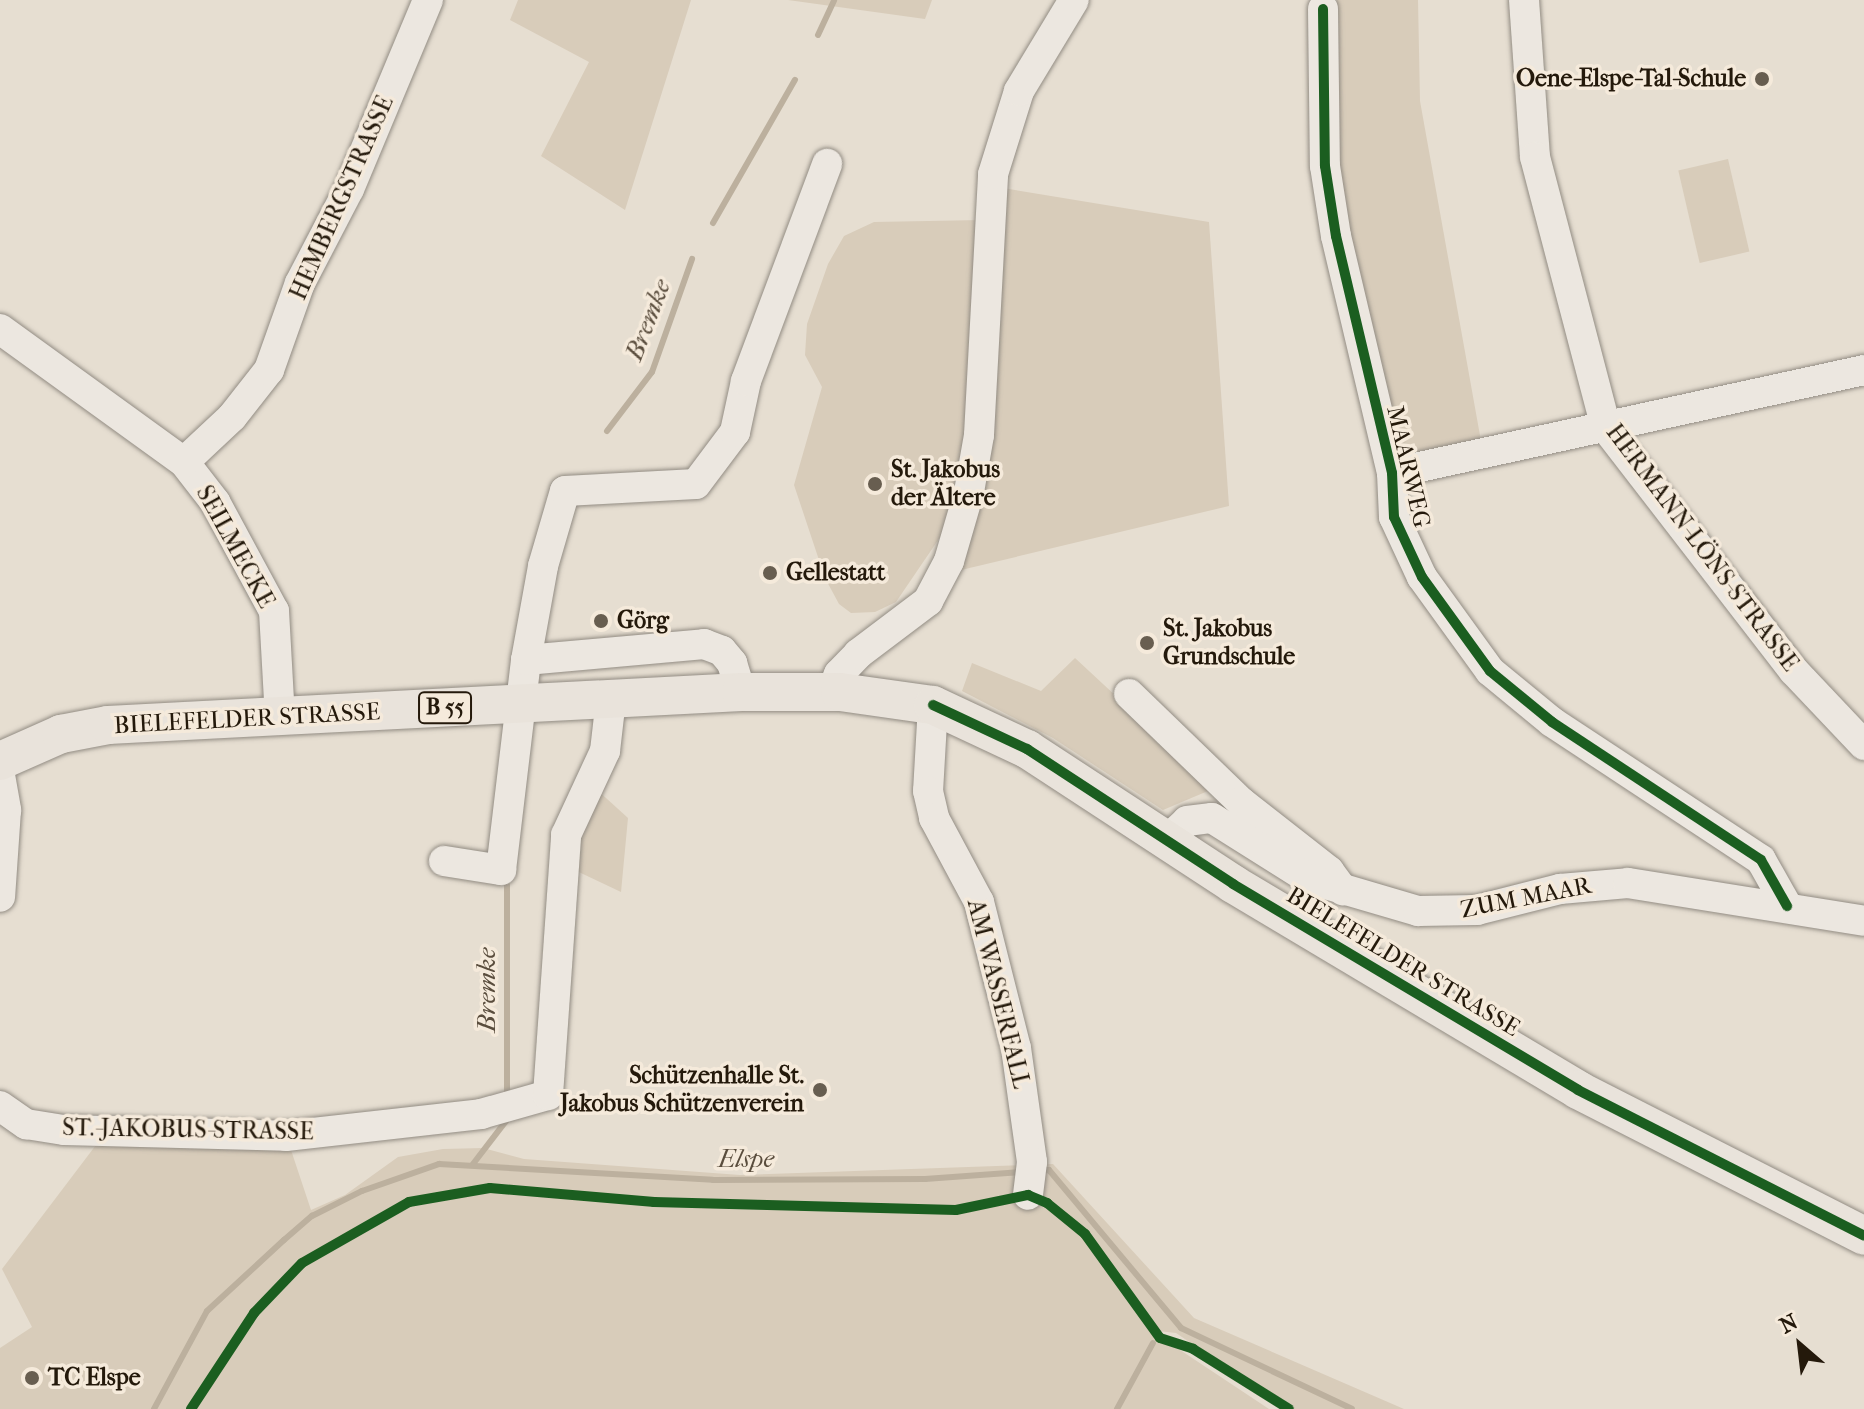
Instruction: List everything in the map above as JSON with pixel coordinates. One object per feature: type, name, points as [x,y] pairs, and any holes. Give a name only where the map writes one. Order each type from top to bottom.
[{"type":"main road","name":"BIELEFELDER STRASSE","points":[[0,761],[61,734],[108,725],[280,719],[741,692],[832,691],[933,705],[1027,749],[1578,1090],[1864,1236]]},
{"type":"street","name":"HEMBERGSTRASSE","points":[[184,462],[232,417],[269,370],[300,283],[349,189],[428,0]]},
{"type":"street","points":[[1048,36],[1059,0]]},
{"type":"street","points":[[832,691],[839,674],[858,654],[928,601],[949,561],[969,492],[979,435],[993,174],[1019,91],[1048,36],[1074,0]]},
{"type":"street","name":"HERMANN-LÖNS-STRASSE","points":[[1524,0],[1535,157],[1606,428],[1794,671],[1864,745]]},
{"type":"street","name":"MAARWEG","points":[[1323,9],[1325,166],[1358,342],[1392,473],[1394,517],[1422,577],[1490,671],[1552,722],[1761,860],[1787,906]]},
{"type":"street","points":[[444,861],[501,870],[526,660],[543,566],[565,491],[696,484],[735,432],[746,381],[827,164]]},
{"type":"street","name":"SEILMECKE","points":[[0,329],[184,462],[215,502],[274,611],[280,719]]},
{"type":"street","points":[[1392,473],[1862,375]]},
{"type":"street","points":[[526,660],[704,644],[722,651],[732,663],[741,692]]},
{"type":"street","points":[[1129,694],[1241,802],[1329,871],[1343,890]]},
{"type":"street","name":"ST.-JAKOBUS-STRASSE","points":[[0,1106],[26,1124],[64,1130],[286,1136],[481,1114],[548,1095],[563,851],[605,751],[611,699]]},
{"type":"street","name":"AM WASSERFALL","points":[[933,705],[928,791],[934,818],[979,902],[1016,1048],[1030,1180]]},
{"type":"street","points":[[0,775],[6,810],[0,897]]},
{"type":"street","name":"ZUM MAAR","points":[[1168,839],[1187,821],[1212,818],[1309,879],[1447,914],[1594,883],[1628,883],[1787,906],[1864,921]]},
{"type":"shaded area","points":[[518,0],[691,0],[625,210],[541,156],[589,62],[510,20]]},
{"type":"shaded area","points":[[788,0],[932,0],[925,19]]},
{"type":"shaded area","points":[[1337,0],[1418,0],[1420,101],[1481,441],[1417,458],[1394,445],[1369,341],[1339,169]]},
{"type":"shaded area","points":[[1728,159],[1749,252],[1700,263],[1678,170]]},
{"type":"shaded area","points":[[1003,188],[1209,222],[1229,506],[961,570]]},
{"type":"shaded area","points":[[982,220],[979,363],[947,527],[896,602],[875,612],[851,613],[839,604],[825,578],[794,485],[822,387],[805,355],[807,324],[828,264],[844,236],[874,222]]},
{"type":"shaded area","points":[[1075,658],[1215,788],[1163,810],[1053,738],[962,691],[972,663],[1041,691]]},
{"type":"shaded area","points":[[595,788],[628,818],[621,892],[564,865]]},
{"type":"shaded area","points":[[99,1141],[288,1141],[311,1210],[345,1195],[398,1157],[443,1149],[483,1148],[524,1159],[740,1175],[1053,1164],[1194,1318],[1404,1409],[1289,1409],[1176,1333],[1150,1330],[1269,1409],[0,1409],[0,1348],[32,1327],[2,1269]]},
{"type":"waterway","name":"Bremke","points":[[818,35],[834,0]]},
{"type":"waterway","name":"Bremke","points":[[713,223],[795,80]]},
{"type":"waterway","name":"Bremke","points":[[607,431],[652,372],[692,259]]},
{"type":"waterway","name":"Bremke","points":[[507,885],[507,1094]]},
{"type":"waterway","name":"Bremke","points":[[473,1164],[509,1117]]},
{"type":"waterway","name":"Elspe","points":[[154,1409],[207,1311],[284,1240],[312,1216],[362,1191],[439,1164],[713,1180],[925,1179],[1020,1172]]},
{"type":"waterway","name":"Elspe","points":[[1040,1171],[1049,1170],[1181,1328],[1352,1409]]},
{"type":"waterway","points":[[1117,1409],[1153,1343]]},
{"type":"cycle path","points":[[1323,9],[1325,166],[1336,236],[1392,473],[1394,517],[1422,577],[1490,671],[1552,722],[1761,860],[1787,906]]},
{"type":"cycle path","points":[[933,705],[1027,749],[1233,884],[1578,1090],[1864,1236]]},
{"type":"cycle path","points":[[191,1409],[254,1313],[302,1263],[409,1202],[490,1188],[654,1202],[956,1210],[1028,1195],[1047,1203],[1085,1234],[1160,1338],[1193,1349],[1289,1409]]},
{"type":"place","name":"Oene-Elspe-Tal-Schule","points":[[1762,79]]},
{"type":"place","name":"St. Jakobus der Ältere","points":[[875,484]]},
{"type":"place","name":"Gellestatt","points":[[770,573]]},
{"type":"place","name":"Görg","points":[[601,621]]},
{"type":"place","name":"St. Jakobus Grundschule","points":[[1147,643]]},
{"type":"place","name":"Schützenhalle St. Jakobus Schützenverein","points":[[820,1090]]},
{"type":"place","name":"TC Elspe","points":[[32,1378]]}]
